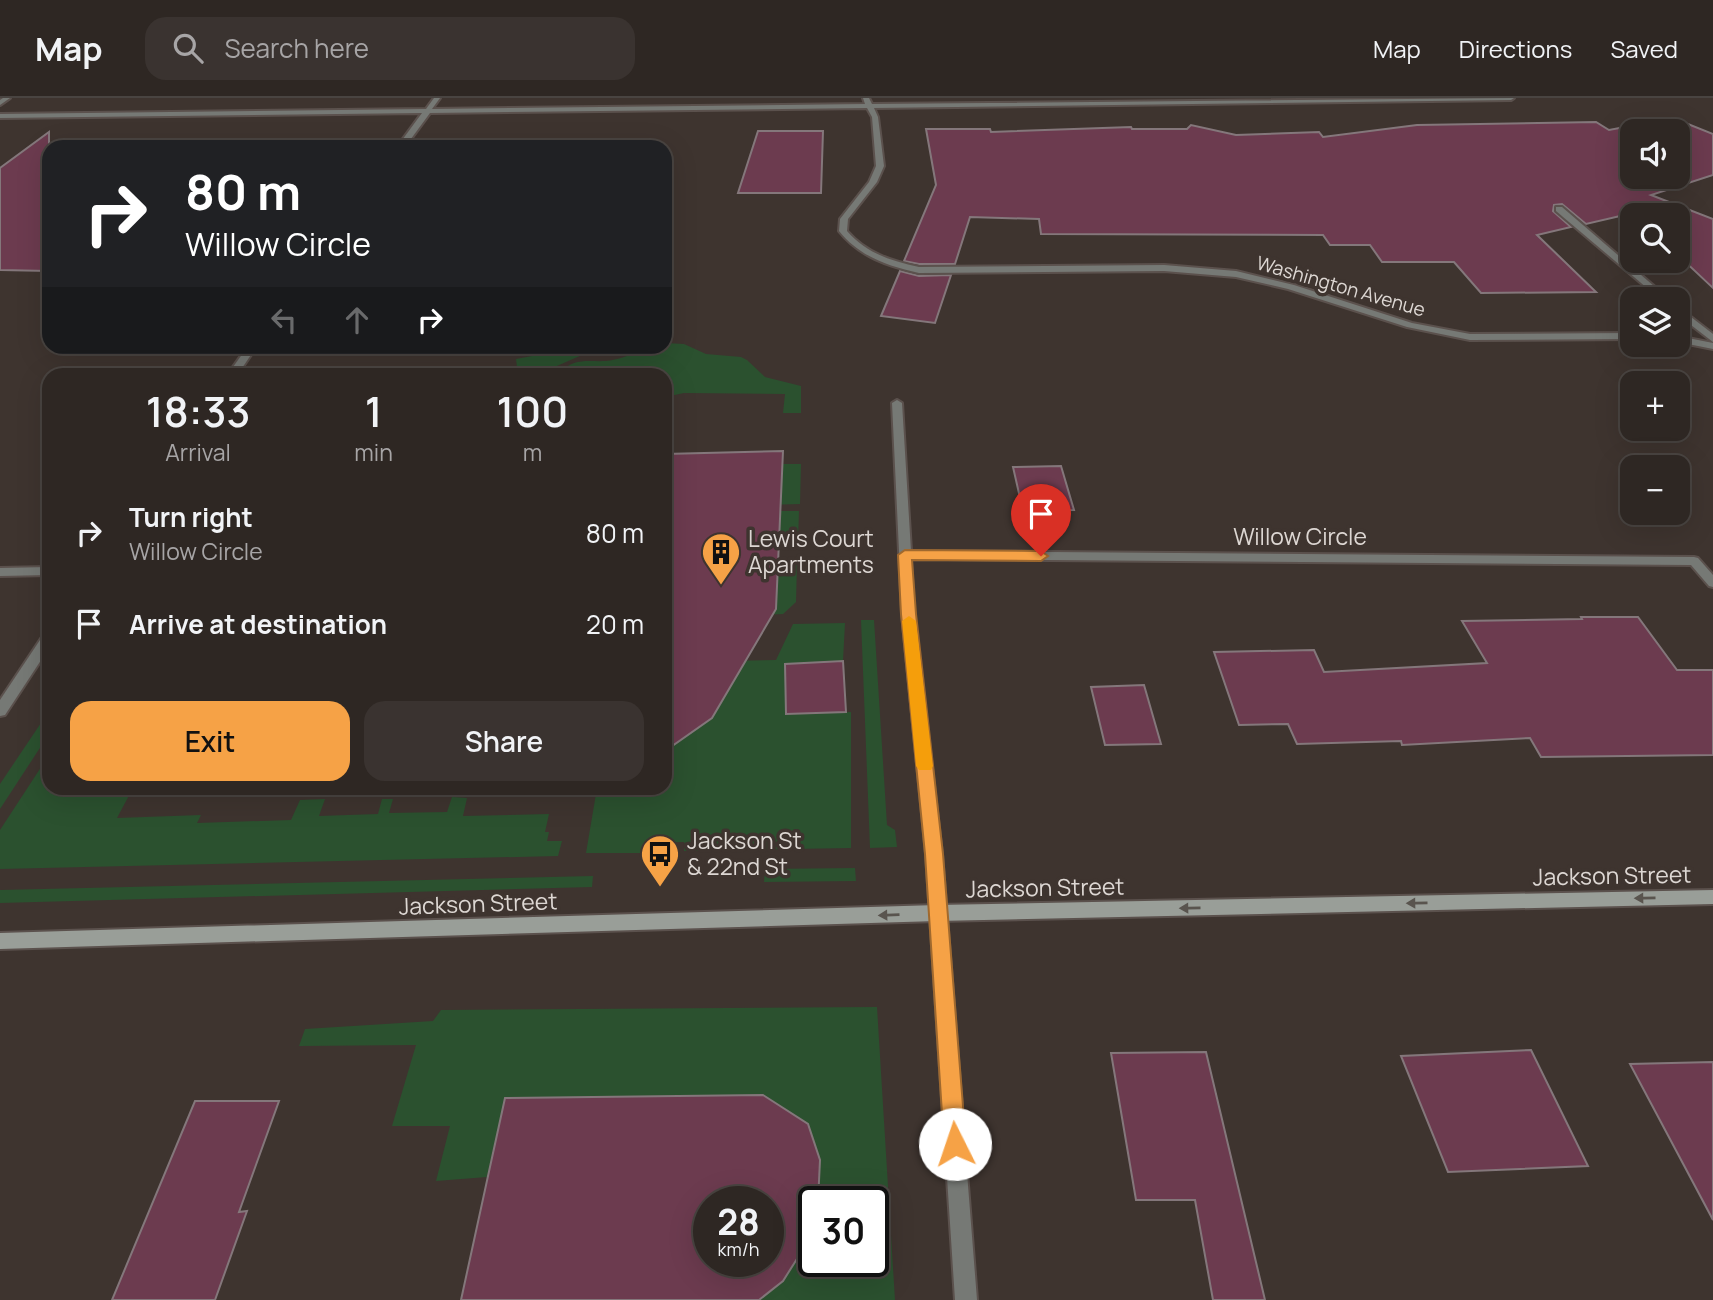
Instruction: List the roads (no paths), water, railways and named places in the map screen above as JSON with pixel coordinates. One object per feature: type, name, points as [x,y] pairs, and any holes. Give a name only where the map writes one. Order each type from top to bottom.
[{"type":"main road","name":"Jackson Street","points":[[0,941],[937,913],[1713,897]]},
{"type":"street","points":[[0,103],[7,98]]},
{"type":"street","points":[[406,140],[437,98]]},
{"type":"street","points":[[0,116],[866,102],[1511,98]]},
{"type":"street","name":"Washington Avenue","points":[[866,102],[875,117],[880,166],[873,182],[844,219],[843,231],[852,243],[874,257],[919,270],[1164,268],[1236,274],[1291,287],[1410,325],[1470,337],[1620,336]]},
{"type":"street","points":[[1559,209],[1651,287]]},
{"type":"street","points":[[1690,320],[1713,339]]},
{"type":"street","points":[[1690,341],[1713,346]]},
{"type":"street","points":[[897,403],[908,614],[934,854],[966,1300]]},
{"type":"street","name":"Willow Circle","points":[[905,555],[1694,561],[1713,583]]},
{"type":"street","points":[[0,572],[42,571]]},
{"type":"street","points":[[0,711],[42,648]]},
{"type":"place","name":"Lewis Court Apartments","points":[[721,586]]},
{"type":"place","name":"Jackson St & 22nd St","points":[[660,888]]}]
